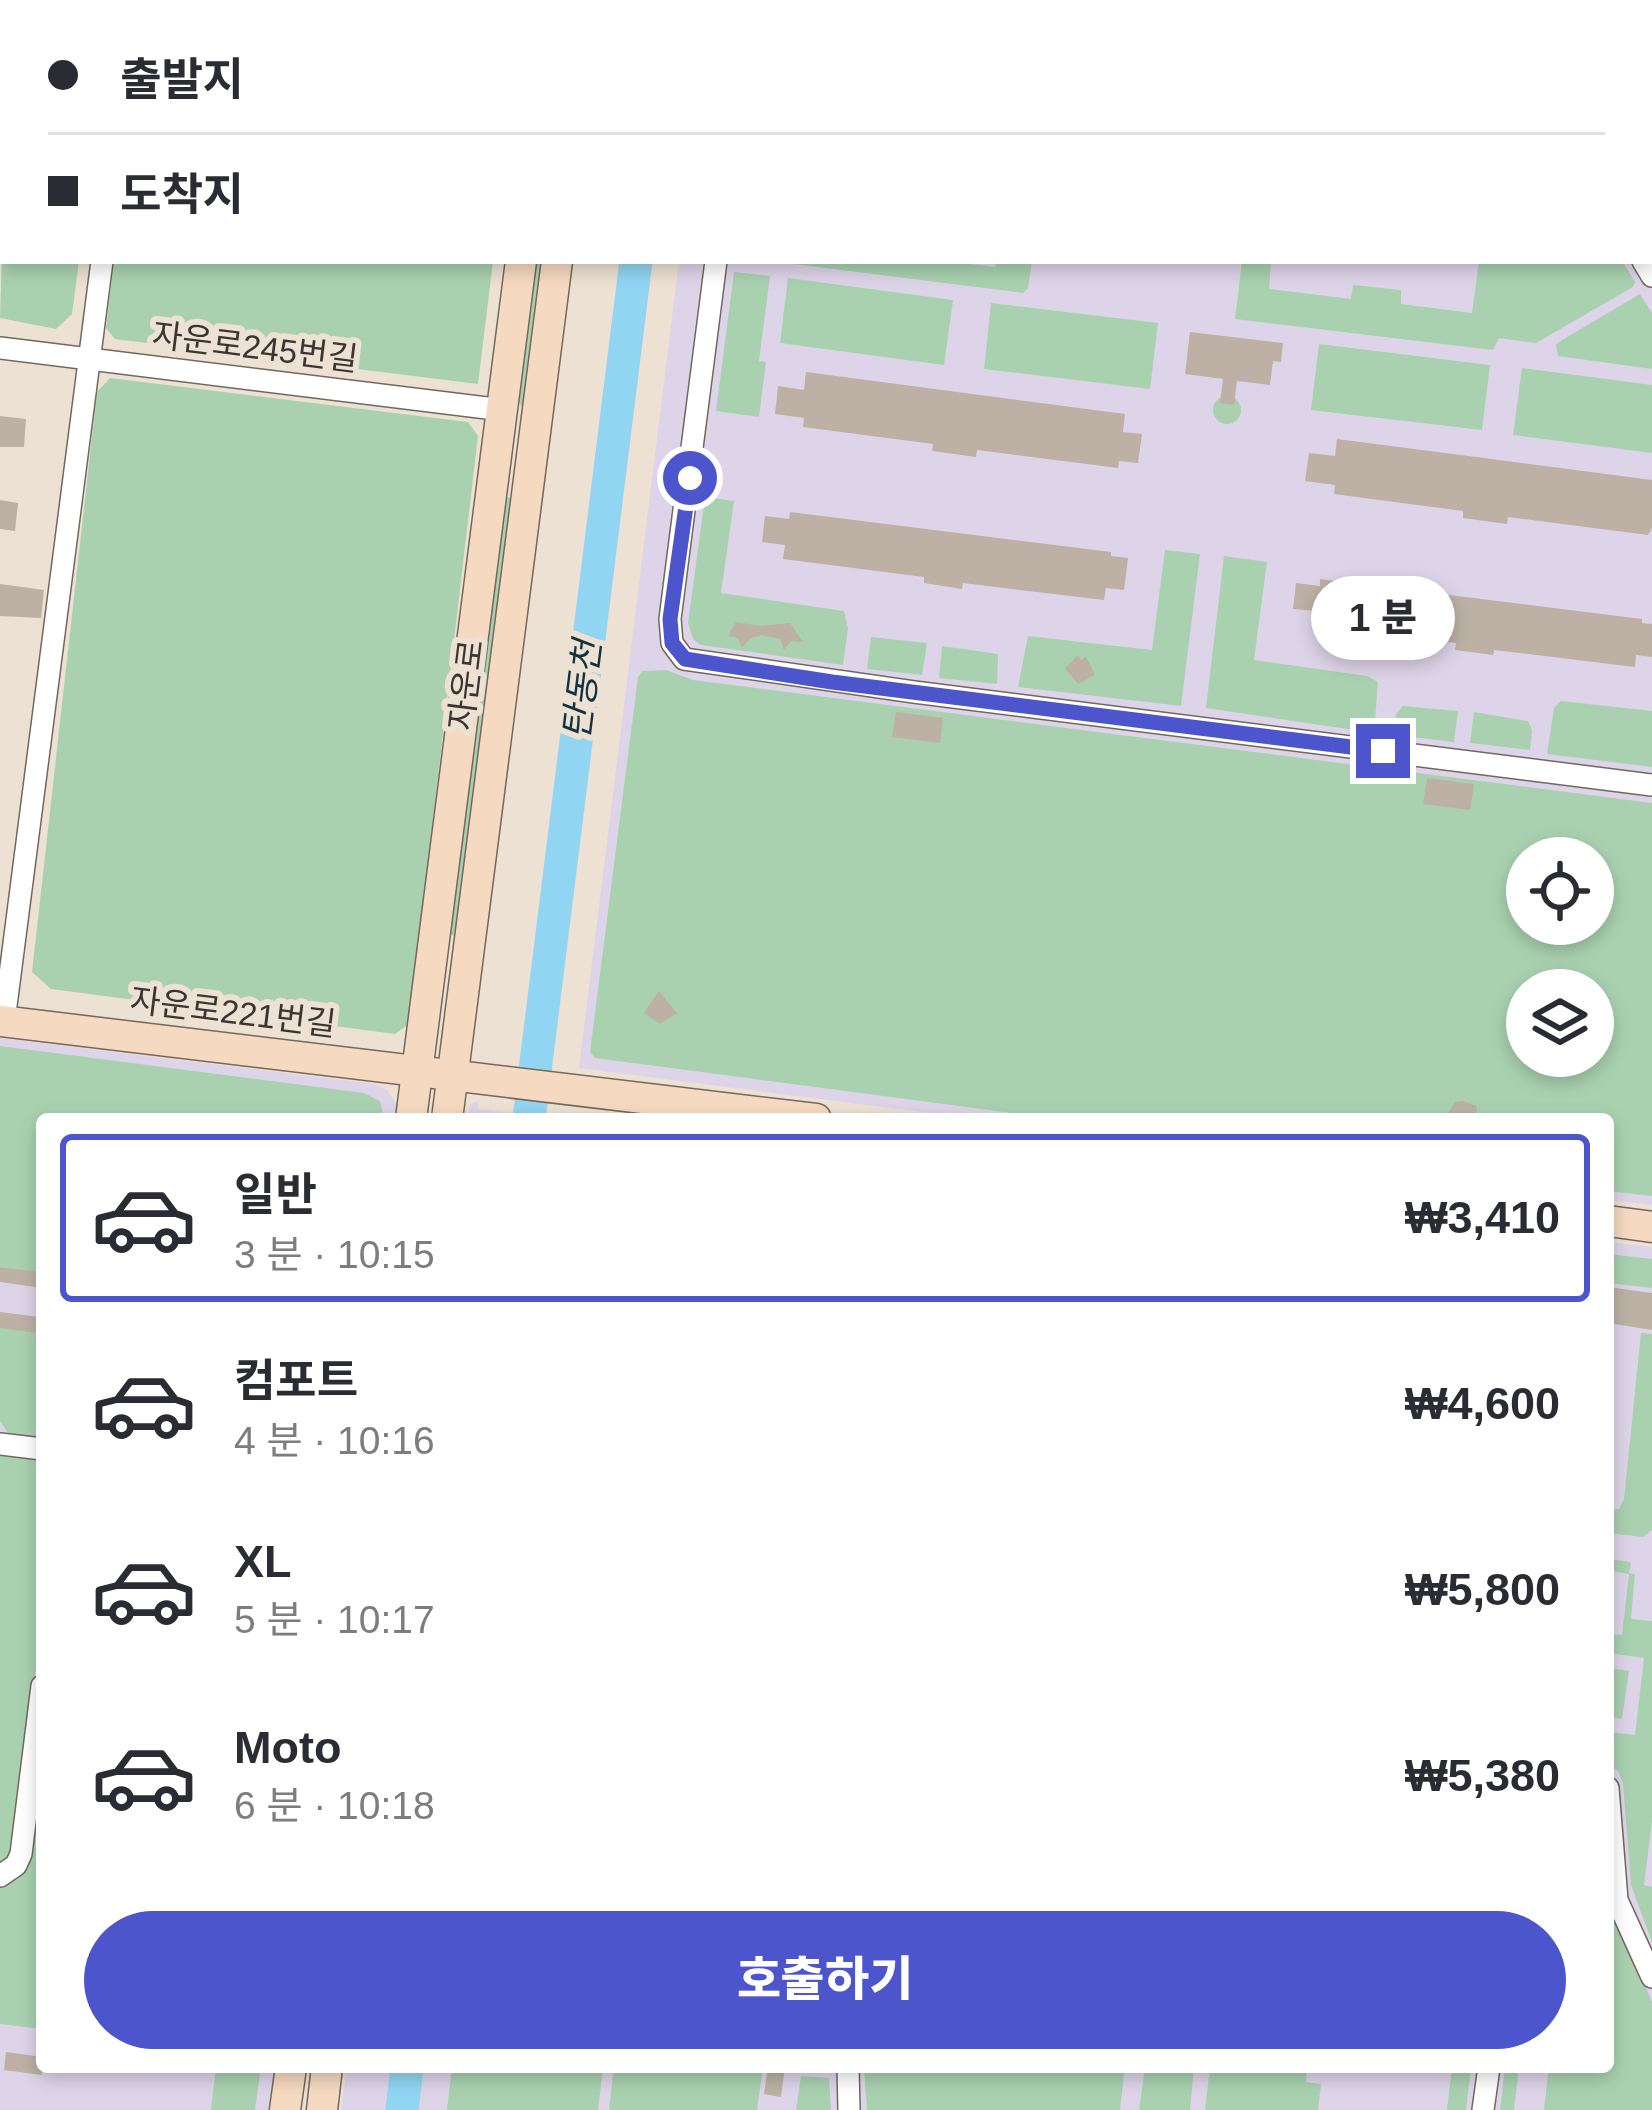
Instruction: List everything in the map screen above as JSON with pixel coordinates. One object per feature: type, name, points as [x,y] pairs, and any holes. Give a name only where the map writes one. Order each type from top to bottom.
[{"type":"street","name":"자운로221번길","points":[[102,264],[2,1021],[770,1113]]},
{"type":"street","name":"자운로","points":[[411,1113],[521,264]]},
{"type":"street","name":"자운로","points":[[448,1113],[557,264]]},
{"type":"street","points":[[716,264],[670,619],[672,643],[685,659],[1652,784]]},
{"type":"street","name":"자운로245번길","points":[[0,348],[503,410]]},
{"type":"street","points":[[1614,1223],[1652,1227]]},
{"type":"street","points":[[0,1444],[36,1448]]},
{"type":"street","points":[[0,1876],[16,1865],[21,1854],[36,1734]]},
{"type":"street","points":[[1614,1863],[1617,1900],[1652,1977]]},
{"type":"street","points":[[285,2110],[290,2073]]},
{"type":"street","points":[[322,2110],[326,2073]]},
{"type":"street","points":[[848,2073],[849,2110]]},
{"type":"street","points":[[1483,2110],[1488,2073]]},
{"type":"shaded area","points":[[679,264],[1652,264],[1652,1205],[1614,1201],[1614,1113],[929,1113],[579,1068]]},
{"type":"shaded area","points":[[0,1038],[374,1084],[387,1090],[397,1113],[36,1113],[36,2073],[276,2073],[272,2110],[0,2110]]},
{"type":"shaded area","points":[[478,1101],[478,1109],[510,1113],[467,1113]]},
{"type":"shaded area","points":[[1614,1243],[1652,1247],[1652,2110],[341,2110],[346,2073],[1614,2073]]},
{"type":"green space","points":[[2,264],[79,264],[72,314],[56,329],[0,318]]},
{"type":"green space","points":[[114,264],[493,264],[478,384],[115,339],[106,328]]},
{"type":"green space","points":[[534,264],[543,264],[525,406],[518,400]]},
{"type":"green space","points":[[794,264],[1032,264],[1023,293]]},
{"type":"green space","points":[[1242,264],[1271,264],[1269,289],[1351,299],[1353,285],[1401,290],[1401,304],[1472,313],[1479,264],[1624,264],[1635,282],[1536,343],[1499,338],[1493,350],[1235,319]]},
{"type":"green space","points":[[734,272],[770,276],[759,361],[766,362],[759,417],[716,411]]},
{"type":"green space","points":[[788,278],[953,300],[944,365],[780,343]]},
{"type":"green space","points":[[1640,294],[1652,313],[1652,369],[1558,356],[1556,345],[1562,340]]},
{"type":"green space","points":[[991,303],[1158,323],[1150,389],[984,369]]},
{"type":"green space","points":[[1319,344],[1490,365],[1482,430],[1311,410]]},
{"type":"green space","points":[[1522,368],[1652,385],[1652,453],[1513,435]]},
{"type":"green space","points":[[110,378],[468,422],[478,436],[409,1024],[395,1034],[51,989],[32,972],[97,392]]},
{"type":"green space","points":[[1227,396],[1237,400],[1241,410],[1237,420],[1227,424],[1217,420],[1213,410],[1217,400]]},
{"type":"green space","points":[[507,497],[514,498],[457,936],[449,935]]},
{"type":"green space","points":[[705,497],[734,501],[721,593],[844,611],[848,628],[843,665],[701,645],[693,639],[688,623]]},
{"type":"green space","points":[[1165,550],[1200,554],[1181,706],[1018,687],[1028,636],[1152,650]]},
{"type":"green space","points":[[1224,556],[1267,562],[1254,660],[1367,676],[1378,682],[1374,733],[1206,708]]},
{"type":"green space","points":[[871,637],[927,643],[922,675],[867,669]]},
{"type":"green space","points":[[942,646],[998,654],[997,684],[939,678]]},
{"type":"green space","points":[[666,670],[693,680],[1652,803],[1652,1196],[1614,1192],[1614,1113],[1012,1113],[595,1058],[590,1052],[638,677],[643,671]]},
{"type":"green space","points":[[1561,701],[1652,711],[1652,767],[1547,754],[1554,708]]},
{"type":"green space","points":[[1403,706],[1458,711],[1454,742],[1394,735],[1396,714]]},
{"type":"green space","points":[[1474,712],[1528,721],[1530,750],[1470,743]]},
{"type":"green space","points":[[0,1046],[364,1093],[380,1101],[383,1113],[36,1113],[36,1271],[0,1267]]},
{"type":"green space","points":[[1614,1255],[1652,1259],[1652,1288],[1614,1284]]},
{"type":"green space","points":[[0,1328],[36,1332],[36,1441],[10,1436],[0,1421]]},
{"type":"green space","points":[[1641,1333],[1652,1334],[1652,1530],[1643,1537],[1614,1534],[1614,1509],[1624,1499]]},
{"type":"green space","points":[[0,1454],[36,1459],[36,1668],[14,1845],[0,1867]]},
{"type":"green space","points":[[1614,1560],[1631,1562],[1629,1573],[1635,1574],[1631,1619],[1652,1621],[1652,1821],[1644,1885],[1652,1887],[1652,1942],[1631,1885],[1623,1783],[1614,1768],[1614,1733],[1635,1735],[1644,1658],[1614,1654],[1614,1634],[1622,1635],[1629,1574],[1614,1571]]},
{"type":"green space","points":[[1614,1669],[1629,1671],[1622,1719],[1614,1718]]},
{"type":"green space","points":[[36,1803],[36,2028],[0,2024],[0,1887],[18,1879],[27,1867]]},
{"type":"green space","points":[[1614,1910],[1652,2002],[1652,2110],[1544,2110],[1548,2073],[1614,2073]]},
{"type":"green space","points":[[215,2073],[260,2073],[255,2110],[211,2110]]},
{"type":"green space","points":[[451,2073],[602,2073],[598,2110],[447,2110]]},
{"type":"green space","points":[[613,2073],[762,2073],[757,2110],[609,2110]]},
{"type":"green space","points":[[864,2073],[1124,2073],[1120,2110],[867,2110]]},
{"type":"green space","points":[[1144,2073],[1193,2073],[1190,2110],[1139,2110]]},
{"type":"green space","points":[[1209,2073],[1307,2073],[1306,2082],[1321,2084],[1318,2110],[1205,2110]]},
{"type":"green space","points":[[1451,2073],[1470,2073],[1466,2110],[1447,2110]]},
{"type":"green space","points":[[1504,2073],[1518,2073],[1514,2110],[1500,2110]]},
{"type":"green space","points":[[801,2076],[829,2078],[831,2110],[796,2110]]},
{"type":"building","points":[[1190,332],[1283,343],[1281,362],[1273,361],[1270,385],[1237,381],[1234,405],[1220,403],[1223,379],[1185,374]]},
{"type":"building","points":[[806,372],[1125,414],[1123,432],[1142,434],[1138,463],[1119,461],[1118,468],[977,450],[976,457],[932,451],[933,444],[803,427],[804,418],[775,414],[778,386],[804,390]]},
{"type":"building","points":[[0,416],[26,419],[24,447],[0,447]]},
{"type":"building","points":[[1337,439],[1652,480],[1652,528],[1648,535],[1508,517],[1507,524],[1463,518],[1463,511],[1334,494],[1335,485],[1305,481],[1309,453],[1335,456]]},
{"type":"building","points":[[0,500],[18,503],[15,531],[0,529]]},
{"type":"building","points":[[790,512],[1111,552],[1111,556],[1128,558],[1124,590],[1106,588],[1104,600],[963,583],[962,589],[924,583],[924,577],[783,559],[785,545],[762,542],[765,516],[789,519]]},
{"type":"building","points":[[1320,579],[1642,619],[1652,624],[1652,657],[1636,655],[1635,667],[1494,650],[1493,655],[1455,650],[1456,643],[1314,626],[1316,611],[1293,609],[1296,583],[1320,586]]},
{"type":"building","points":[[0,584],[44,590],[41,618],[0,616]]},
{"type":"building","points":[[736,622],[790,623],[803,642],[791,641],[784,650],[780,639],[761,635],[742,648],[738,638],[728,636]]},
{"type":"building","points":[[1078,655],[1081,660],[1086,657],[1095,675],[1078,684],[1065,668]]},
{"type":"building","points":[[896,712],[943,718],[940,743],[892,737]]},
{"type":"building","points":[[1427,778],[1474,784],[1470,810],[1423,804]]},
{"type":"building","points":[[659,991],[677,1013],[660,1024],[644,1013]]},
{"type":"building","points":[[1455,1102],[1477,1106],[1476,1113],[1449,1113]]},
{"type":"building","points":[[0,1267],[36,1271],[36,1287],[0,1282]]},
{"type":"building","points":[[1614,1288],[1652,1293],[1652,1330],[1614,1324]]},
{"type":"building","points":[[0,1312],[36,1316],[36,1333],[0,1328]]},
{"type":"building","points":[[6,2052],[36,2056],[36,2073],[42,2075],[4,2070]]},
{"type":"building","points":[[767,2073],[784,2073],[781,2097],[764,2094]]},
{"type":"waterway","name":"탄동천","points":[[530,1113],[636,264]]},
{"type":"waterway","name":"탄동천","points":[[402,2110],[406,2073]]},
{"type":"route","points":[[690,478],[670,619],[672,643],[685,659],[1383,751]]}]
